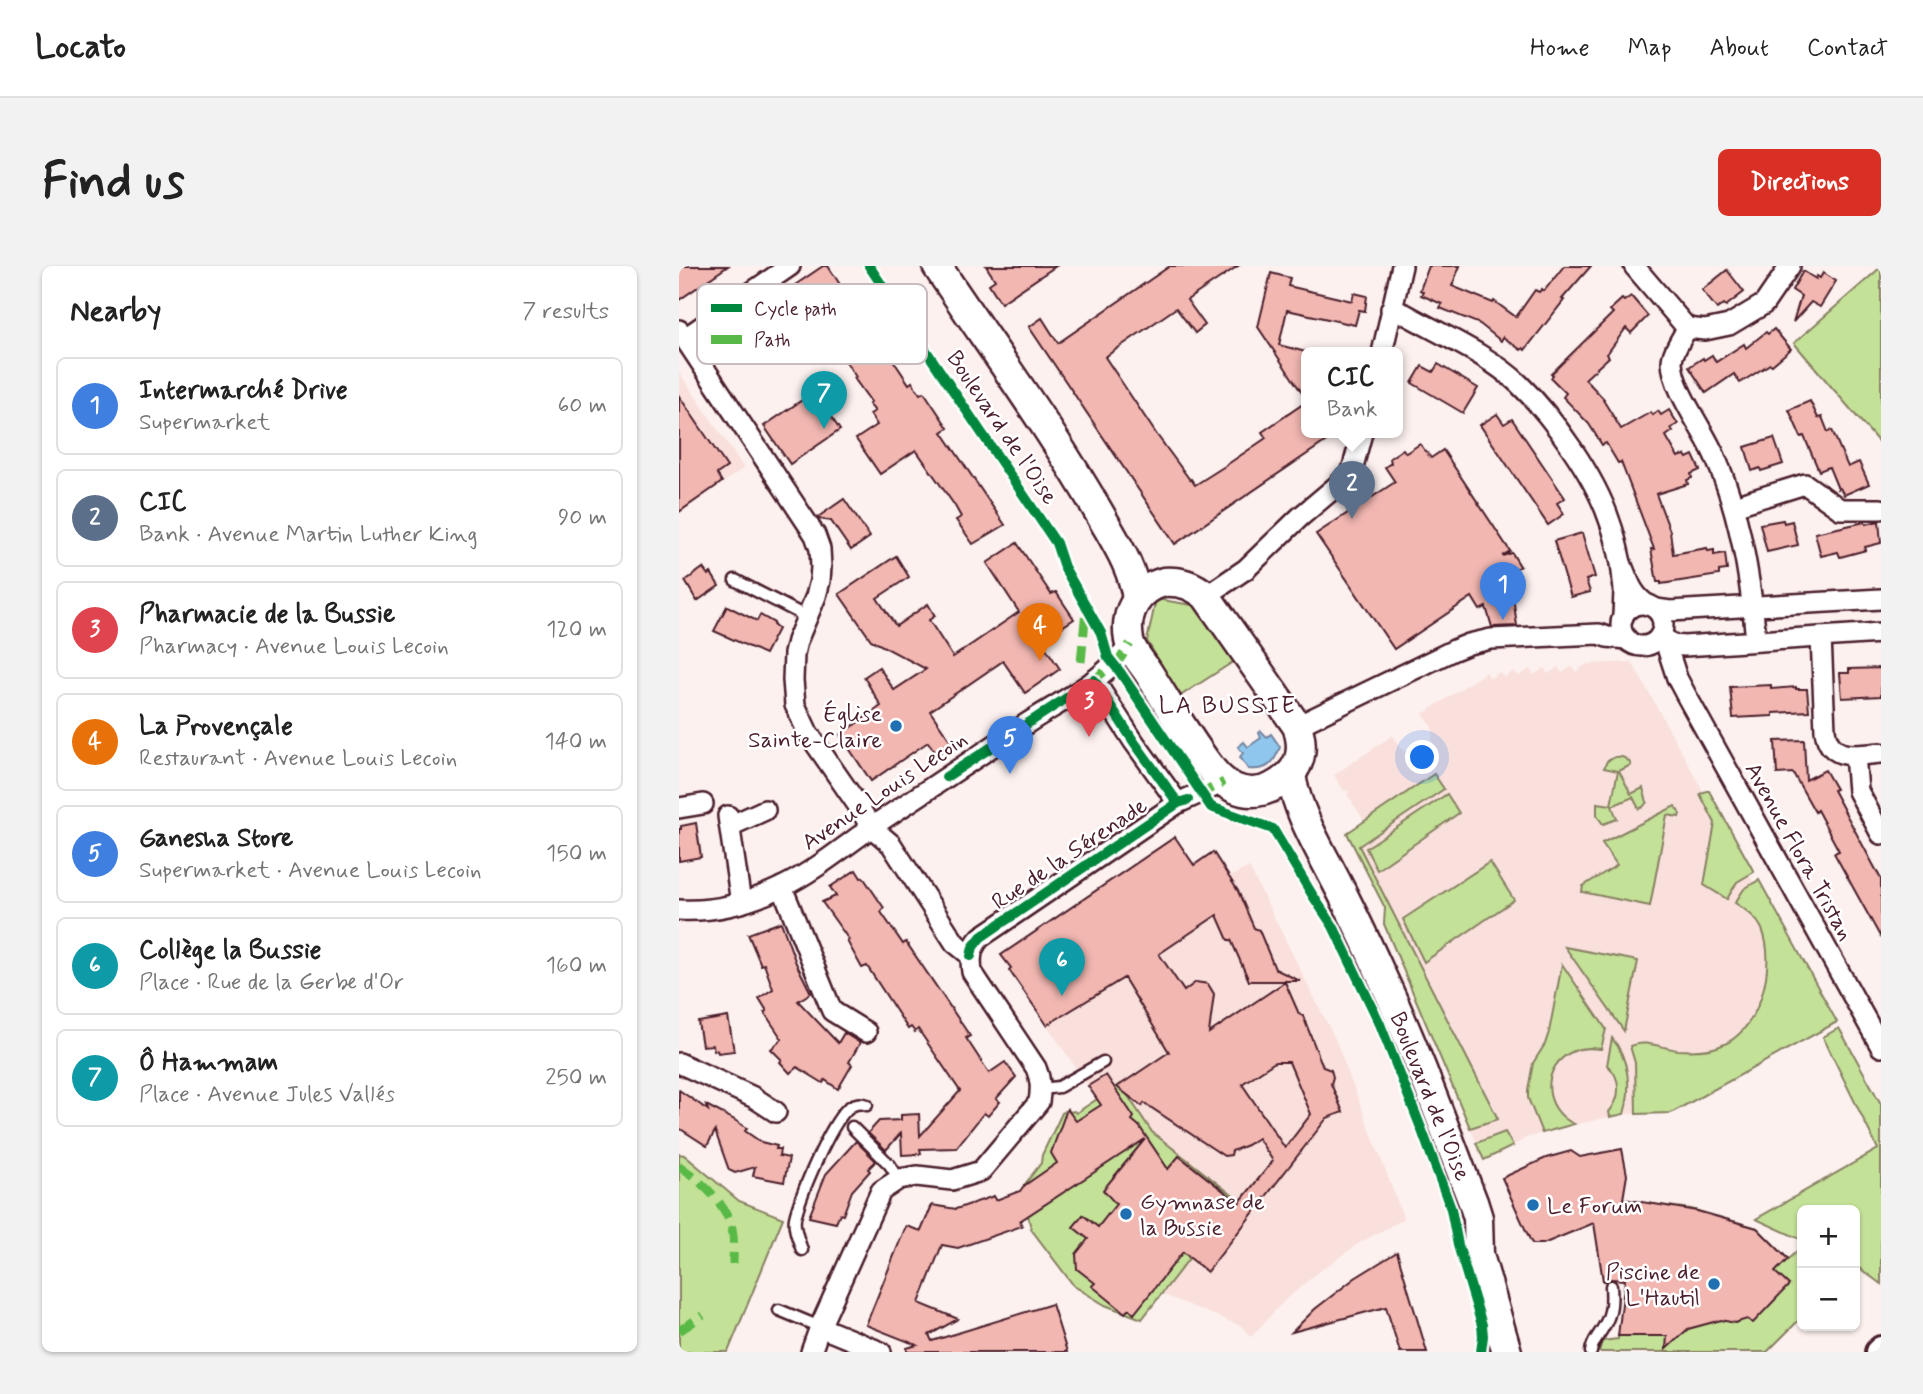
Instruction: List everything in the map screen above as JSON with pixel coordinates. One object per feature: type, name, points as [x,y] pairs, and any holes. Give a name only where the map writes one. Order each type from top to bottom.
[{"type":"main road","name":"Boulevard de l'Oise","points":[[937,266],[1078,476],[1145,561],[1171,582],[1190,585],[1206,596]]},
{"type":"main road","name":"Boulevard de l'Oise","points":[[1078,476],[1125,560],[1133,577],[1137,599]]},
{"type":"main road","points":[[1171,582],[1152,586],[1137,599],[1129,618],[1130,644],[1213,771],[1224,782],[1241,790],[1266,791],[1279,785],[1293,772],[1301,753],[1300,735],[1297,726],[1206,596]]},
{"type":"main road","name":"Boulevard de l'Oise","points":[[1293,772],[1291,777],[1297,797],[1320,851],[1388,990],[1473,1202],[1478,1218],[1479,1255],[1507,1352]]},
{"type":"main road","name":"Boulevard de l'Oise","points":[[1260,791],[1280,804],[1320,851]]},
{"type":"street","points":[[761,284],[790,266]]},
{"type":"street","points":[[1383,347],[1402,266]]},
{"type":"street","points":[[1634,266],[1687,328],[1705,330],[1729,325],[1764,304],[1790,266]]},
{"type":"street","points":[[1391,309],[1405,314],[1485,359],[1518,383],[1559,429],[1587,473],[1610,520],[1621,563],[1624,590],[1623,632],[1684,646],[1881,633]]},
{"type":"street","points":[[697,325],[682,334],[697,357]]},
{"type":"street","points":[[1687,328],[1672,360],[1677,383],[1716,458],[1734,506],[1753,607],[1756,641]]},
{"type":"street","points":[[702,364],[815,535],[820,549],[821,574],[816,596],[797,640],[794,654],[795,705],[808,733],[871,827],[891,844],[954,943],[971,956],[972,972],[1036,1068],[1040,1079],[1039,1102],[981,1171],[952,1180],[918,1176],[899,1180],[881,1191],[811,1352]]},
{"type":"street","points":[[1206,596],[1246,569],[1300,517],[1351,474],[1361,438]]},
{"type":"street","points":[[1734,506],[1805,484],[1840,509],[1881,509]]},
{"type":"street","points":[[1621,563],[1634,592],[1662,619],[1651,638]]},
{"type":"street","points":[[1297,726],[1469,644],[1491,639],[1599,634],[1614,627],[1626,612],[1636,605],[1670,611],[1881,599]]},
{"type":"street","points":[[1599,634],[1607,637],[1651,638]]},
{"type":"street","points":[[1821,637],[1826,737],[1838,753],[1881,753]]},
{"type":"street","name":"Avenue Flora Tristan","points":[[1651,638],[1676,675],[1881,1047]]},
{"type":"street","name":"Avenue Louis Lecoin","points":[[679,911],[741,903],[782,887],[1094,680],[1119,659],[1130,644]]},
{"type":"street","points":[[1676,675],[1678,654],[1684,646]]},
{"type":"street","points":[[1094,680],[1178,803]]},
{"type":"street","points":[[1855,755],[1858,791],[1881,834]]},
{"type":"street","name":"Rue de la Sérenade","points":[[971,956],[973,947],[981,937],[1178,803],[1224,782]]},
{"type":"street","points":[[679,808],[703,804]]},
{"type":"street","points":[[741,903],[729,821],[765,810]]},
{"type":"street","points":[[782,887],[832,1011],[866,1032]]},
{"type":"street","points":[[679,1063],[753,1097],[776,1112]]},
{"type":"street","points":[[820,1327],[881,1352]]},
{"type":"lane","points":[[735,580],[807,617]]},
{"type":"lane","points":[[1041,1089],[1059,1087],[1103,1062]]},
{"type":"lane","points":[[802,1250],[794,1222],[811,1171],[847,1109],[856,1104],[867,1105]]},
{"type":"lane","points":[[852,1127],[890,1165],[899,1180]]},
{"type":"lane","points":[[1591,1352],[1592,1342],[1605,1325],[1612,1305],[1611,1286]]},
{"type":"lane","points":[[779,1310],[820,1327]]},
{"type":"shaded area","points":[[679,372],[744,468],[679,514]]},
{"type":"shaded area","points":[[1632,662],[1832,1024],[1671,1113],[1622,1114],[1556,1129],[1526,1138],[1500,1154],[1484,1160],[1384,924],[1385,908],[1347,833],[1364,821],[1347,794],[1348,790],[1344,791],[1334,775],[1393,735],[1398,746],[1406,752],[1416,754],[1425,750],[1432,742],[1433,731],[1423,714],[1486,672],[1490,678],[1500,672],[1504,678],[1514,671],[1519,676],[1530,669],[1534,675],[1544,668],[1548,674],[1558,667],[1562,673],[1572,666],[1576,672],[1586,664]]},
{"type":"shaded area","points":[[1176,837],[1195,865],[1214,853],[1230,877],[1249,867],[1336,1041],[1404,1219],[1361,1242],[1320,1271],[1284,1301],[1251,1337],[1241,1326],[1161,1294],[1236,1198],[1152,1132],[1120,1084],[1097,1099],[1000,956]]},
{"type":"green space","points":[[1881,267],[1881,445],[1794,343]]},
{"type":"green space","points":[[1156,599],[1198,606],[1236,660],[1180,696],[1147,641]]},
{"type":"green space","points":[[1615,757],[1625,758],[1630,763],[1631,765],[1619,771],[1631,794],[1643,788],[1647,802],[1639,809],[1633,797],[1612,806],[1617,819],[1603,824],[1597,816],[1597,803],[1611,805],[1618,771],[1604,768],[1607,761]]},
{"type":"green space","points":[[1434,774],[1444,789],[1359,846],[1498,1119],[1470,1128],[1384,924],[1385,908],[1347,833]]},
{"type":"green space","points":[[1709,791],[1754,872],[1737,882],[1727,899],[1704,885],[1715,823],[1700,794]]},
{"type":"green space","points":[[1447,794],[1459,813],[1377,870],[1366,848]]},
{"type":"green space","points":[[1675,806],[1680,814],[1679,817],[1667,815],[1650,906],[1582,892],[1583,886],[1617,865],[1602,843]]},
{"type":"green space","points":[[1490,862],[1514,900],[1424,962],[1403,919]]},
{"type":"green space","points":[[1759,880],[1837,1022],[1671,1113],[1636,1114],[1635,1063],[1630,1046],[1647,1044],[1678,1050],[1715,1048],[1734,1038],[1746,1027],[1755,1012],[1766,978],[1766,944],[1757,921],[1735,903],[1744,889]]},
{"type":"green space","points":[[1565,947],[1638,961],[1624,1031]]},
{"type":"green space","points":[[1562,964],[1606,1029],[1601,1049],[1577,1050],[1555,1066],[1549,1087],[1551,1098],[1563,1117],[1574,1124],[1542,1133],[1528,1098],[1528,1090],[1533,1063],[1549,1032]]},
{"type":"green space","points":[[1839,1028],[1881,1104],[1881,1284],[1860,1269],[1860,1205],[1797,1205],[1797,1238],[1756,1219],[1878,1149],[1823,1037]]},
{"type":"green space","points":[[1612,1038],[1625,1064],[1628,1094],[1624,1114],[1610,1117],[1609,1112],[1618,1094],[1615,1076],[1607,1065]]},
{"type":"green space","name":"Gymnase de la Bussie","points":[[1120,1084],[1152,1132],[1236,1198],[1142,1319],[1105,1305],[1074,1286],[1031,1229],[1022,1188],[1041,1163],[1042,1155],[1062,1113],[1068,1109],[1076,1113]]},
{"type":"green space","points":[[1505,1132],[1513,1146],[1484,1160],[1476,1143]]},
{"type":"green space","points":[[679,1154],[684,1155],[739,1201],[783,1218],[728,1352],[679,1352]]},
{"type":"green space","name":"Piscine de L'Hautil","points":[[1636,1202],[1691,1209],[1757,1228],[1788,1259],[1797,1251],[1797,1322],[1767,1352],[1599,1352],[1602,1341],[1618,1339]]},
{"type":"water","points":[[1261,731],[1267,737],[1271,734],[1280,747],[1269,765],[1260,769],[1248,769],[1240,757],[1243,753],[1238,747],[1244,742],[1248,747],[1261,738]]},
{"type":"building","points":[[679,266],[728,266],[702,284],[697,284],[697,288],[679,300]]},
{"type":"building","points":[[823,266],[828,266],[840,284],[796,284]]},
{"type":"building","points":[[986,266],[1056,266],[1001,303],[989,284],[995,280]]},
{"type":"building","points":[[1170,266],[1238,266],[1187,300],[1205,325],[1195,333],[1176,308],[1105,357],[1157,435],[1195,485],[1266,438],[1262,432],[1301,405],[1301,438],[1331,438],[1175,544],[1029,327],[1042,318],[1058,343]]},
{"type":"building","points":[[1429,266],[1460,266],[1452,286],[1493,303],[1494,301],[1516,317],[1535,290],[1544,291],[1564,266],[1591,266],[1562,299],[1564,300],[1525,350],[1521,350],[1503,337],[1501,341],[1480,324],[1440,308],[1442,304],[1421,295],[1423,292],[1420,290]]},
{"type":"building","points":[[1727,270],[1744,292],[1726,306],[1724,304],[1717,309],[1702,290]]},
{"type":"building","points":[[1803,271],[1816,279],[1823,273],[1836,281],[1820,307],[1811,302],[1793,322],[1801,296],[1792,290]]},
{"type":"building","points":[[1271,273],[1290,278],[1288,286],[1352,301],[1354,293],[1367,296],[1365,311],[1359,310],[1355,325],[1287,310],[1279,345],[1301,351],[1301,392],[1258,327]]},
{"type":"building","points":[[1631,296],[1648,316],[1631,333],[1626,328],[1607,354],[1609,357],[1585,379],[1604,399],[1621,429],[1651,412],[1653,415],[1658,411],[1661,415],[1669,410],[1678,424],[1671,428],[1673,431],[1666,436],[1678,457],[1685,455],[1687,458],[1693,455],[1700,470],[1691,474],[1692,478],[1687,480],[1688,484],[1656,494],[1670,531],[1673,554],[1707,548],[1708,551],[1714,550],[1714,555],[1725,553],[1727,570],[1719,571],[1719,575],[1661,584],[1657,582],[1651,549],[1654,549],[1621,462],[1618,463],[1606,443],[1602,445],[1589,424],[1563,397],[1566,393],[1551,378],[1551,374],[1613,313],[1610,310],[1622,299],[1624,301]]},
{"type":"building","points":[[1774,329],[1791,349],[1772,365],[1740,383],[1734,374],[1706,393],[1689,367],[1712,355],[1716,362],[1744,344],[1746,348]]},
{"type":"building","points":[[847,364],[896,364],[909,384],[912,382],[920,394],[924,392],[948,428],[942,432],[1005,525],[973,544],[956,520],[961,517],[955,506],[916,450],[880,474],[856,439],[877,425],[870,414],[875,411],[854,378],[856,377]]},
{"type":"building","points":[[1438,364],[1478,388],[1463,413],[1412,383],[1422,366],[1433,372]]},
{"type":"building","points":[[814,392],[840,430],[790,464],[764,426]]},
{"type":"building","points":[[679,396],[727,467],[717,474],[722,482],[679,512]]},
{"type":"building","points":[[1810,401],[1818,418],[1822,417],[1828,432],[1832,430],[1848,467],[1859,462],[1869,484],[1844,495],[1840,488],[1838,489],[1829,467],[1819,471],[1789,410]]},
{"type":"building","points":[[1497,414],[1504,424],[1512,419],[1565,498],[1557,503],[1564,514],[1548,525],[1480,425]]},
{"type":"building","points":[[1774,438],[1783,464],[1752,471],[1745,447]]},
{"type":"building","points":[[1420,444],[1431,458],[1443,450],[1510,551],[1502,556],[1512,553],[1520,566],[1507,575],[1515,588],[1512,589],[1517,626],[1492,627],[1486,607],[1480,610],[1472,597],[1394,649],[1316,534],[1395,482],[1385,467],[1391,463],[1390,458],[1403,449],[1406,453]]},
{"type":"building","points":[[844,499],[870,537],[851,550],[831,521],[818,517]]},
{"type":"building","points":[[1783,520],[1784,523],[1792,521],[1798,545],[1767,552],[1760,524]]},
{"type":"building","points":[[1879,521],[1881,543],[1840,557],[1838,552],[1821,556],[1815,533]]},
{"type":"building","points":[[1582,533],[1595,577],[1586,580],[1590,592],[1571,597],[1554,541]]},
{"type":"building","points":[[1017,543],[1051,594],[1056,592],[1074,619],[1041,641],[1060,669],[1025,693],[1003,661],[930,711],[952,743],[937,754],[928,742],[871,781],[840,735],[881,706],[864,677],[879,667],[894,690],[926,669],[871,640],[839,594],[896,556],[909,577],[877,598],[896,626],[928,604],[935,616],[929,620],[953,657],[1019,612],[987,563]]},
{"type":"building","points":[[703,568],[708,575],[711,573],[719,586],[697,601],[685,581]]},
{"type":"building","points":[[727,606],[757,621],[760,615],[774,623],[778,629],[765,654],[714,631]]},
{"type":"building","points":[[1881,668],[1881,696],[1842,698],[1840,673],[1849,673],[1849,669]]},
{"type":"building","points":[[1771,685],[1771,689],[1807,689],[1809,711],[1733,718],[1730,687]]},
{"type":"building","points":[[1804,740],[1806,780],[1825,770],[1881,879],[1881,938],[1834,853],[1839,851],[1817,810],[1815,812],[1793,773],[1777,774],[1775,741]]},
{"type":"building","points":[[696,823],[701,857],[679,861],[679,829],[681,826]]},
{"type":"building","points":[[1175,837],[1194,865],[1213,852],[1238,891],[1254,928],[1259,930],[1275,969],[1300,981],[1249,981],[1217,915],[1159,954],[1184,991],[1196,982],[1208,984],[1214,994],[1209,1033],[1285,982],[1299,1014],[1303,1016],[1323,1067],[1331,1070],[1331,1084],[1343,1112],[1327,1118],[1207,1272],[1183,1252],[1134,1314],[1129,1309],[1125,1313],[1092,1286],[1095,1283],[1077,1269],[1076,1254],[1088,1239],[1073,1227],[1083,1215],[1098,1227],[1116,1204],[1103,1190],[1145,1139],[1020,1221],[1022,1226],[958,1248],[942,1245],[919,1303],[958,1319],[929,1335],[932,1341],[1052,1304],[1067,1352],[907,1352],[907,1348],[917,1345],[866,1325],[906,1226],[921,1231],[932,1205],[956,1209],[994,1196],[996,1200],[1020,1191],[1057,1163],[1051,1153],[1067,1109],[1076,1121],[1101,1105],[1088,1086],[1106,1075],[1134,1117],[1132,1120],[1168,1169],[1179,1156],[1239,1203],[1273,1161],[1258,1138],[1232,1151],[1231,1155],[1224,1156],[1144,1103],[1142,1106],[1117,1087],[1169,1052],[1124,978],[1047,1025],[1001,955]],"holes":[[[1275,1062],[1289,1062],[1311,1114],[1285,1148],[1242,1084]]]},
{"type":"building","points":[[856,870],[884,908],[881,912],[903,944],[906,942],[970,1036],[966,1038],[989,1073],[1005,1062],[1016,1077],[996,1099],[1000,1102],[988,1116],[984,1113],[956,1148],[920,1149],[921,1154],[902,1155],[901,1133],[886,1150],[868,1133],[879,1121],[901,1120],[901,1115],[919,1114],[920,1136],[960,1091],[918,1029],[915,1032],[911,1027],[908,1029],[867,966],[862,968],[847,941],[849,940],[822,902],[836,896],[830,887]]},
{"type":"building","points":[[781,922],[796,963],[811,993],[798,1001],[838,1043],[844,1033],[860,1043],[849,1062],[852,1065],[838,1089],[797,1067],[790,1073],[771,1049],[782,1039],[764,1012],[767,1011],[759,998],[773,989],[764,964],[761,965],[748,934]]},
{"type":"building","points":[[728,1017],[734,1051],[718,1053],[717,1050],[714,1051],[713,1045],[702,1046],[698,1022]]},
{"type":"building","points":[[679,1090],[708,1110],[706,1105],[733,1119],[761,1142],[777,1146],[776,1149],[780,1149],[779,1156],[789,1158],[784,1182],[753,1176],[755,1167],[735,1173],[729,1170],[715,1131],[707,1146],[679,1128]]},
{"type":"building","points":[[856,1141],[876,1161],[852,1191],[843,1215],[840,1214],[836,1223],[809,1217],[826,1174]]},
{"type":"building","name":"Piscine de L'Hautil","points":[[1622,1149],[1627,1175],[1623,1199],[1697,1211],[1757,1228],[1788,1259],[1775,1272],[1789,1285],[1753,1323],[1747,1319],[1735,1323],[1721,1320],[1688,1329],[1666,1349],[1667,1336],[1618,1336],[1625,1280],[1603,1281],[1594,1223],[1543,1244],[1531,1242],[1502,1178],[1546,1158],[1571,1151],[1580,1157]]},
{"type":"building","points":[[1397,1252],[1427,1352],[1400,1352],[1386,1307],[1292,1332],[1315,1309],[1355,1278]]},
{"type":"marked path","points":[[1081,662],[1086,610]]},
{"type":"marked path","points":[[1090,683],[1120,659],[1130,644]]},
{"type":"marked path","points":[[1196,796],[1224,782]]},
{"type":"marked path","points":[[679,1166],[710,1192],[727,1216],[733,1234],[733,1264]]},
{"type":"marked path","points":[[679,1331],[703,1315]]},
{"type":"cycle path","points":[[869,266],[881,284]]},
{"type":"cycle path","points":[[927,352],[1056,543],[1064,567],[1101,633],[1108,657],[1211,807],[1273,829],[1333,926],[1380,1024],[1451,1209],[1458,1245],[1482,1325],[1481,1352]]},
{"type":"cycle path","points":[[946,777],[1094,680],[1178,803]]},
{"type":"cycle path","points":[[971,956],[973,947],[981,937],[1178,803],[1188,800]]},
{"type":"place","name":"Ô Hammam","points":[[824,429]]},
{"type":"place","name":"CIC","points":[[1352,519]]},
{"type":"place","name":"Intermarché Drive","points":[[1503,620]]},
{"type":"place","name":"La Provençale","points":[[1040,661]]},
{"type":"place","name":"Église Sainte-Claire","points":[[896,726]]},
{"type":"place","name":"Pharmacie de la Bussie","points":[[1089,737]]},
{"type":"place","name":"Ganesha Store","points":[[1010,774]]},
{"type":"place","name":"Collège la Bussie","points":[[1062,996]]},
{"type":"place","name":"Le Forum","points":[[1533,1205]]},
{"type":"place","name":"Gymnase de la Bussie","points":[[1126,1214]]},
{"type":"place","name":"Piscine de L'Hautil","points":[[1714,1284]]},
{"type":"district","name":"LA BUSSIE","points":[[1228,705]]}]
